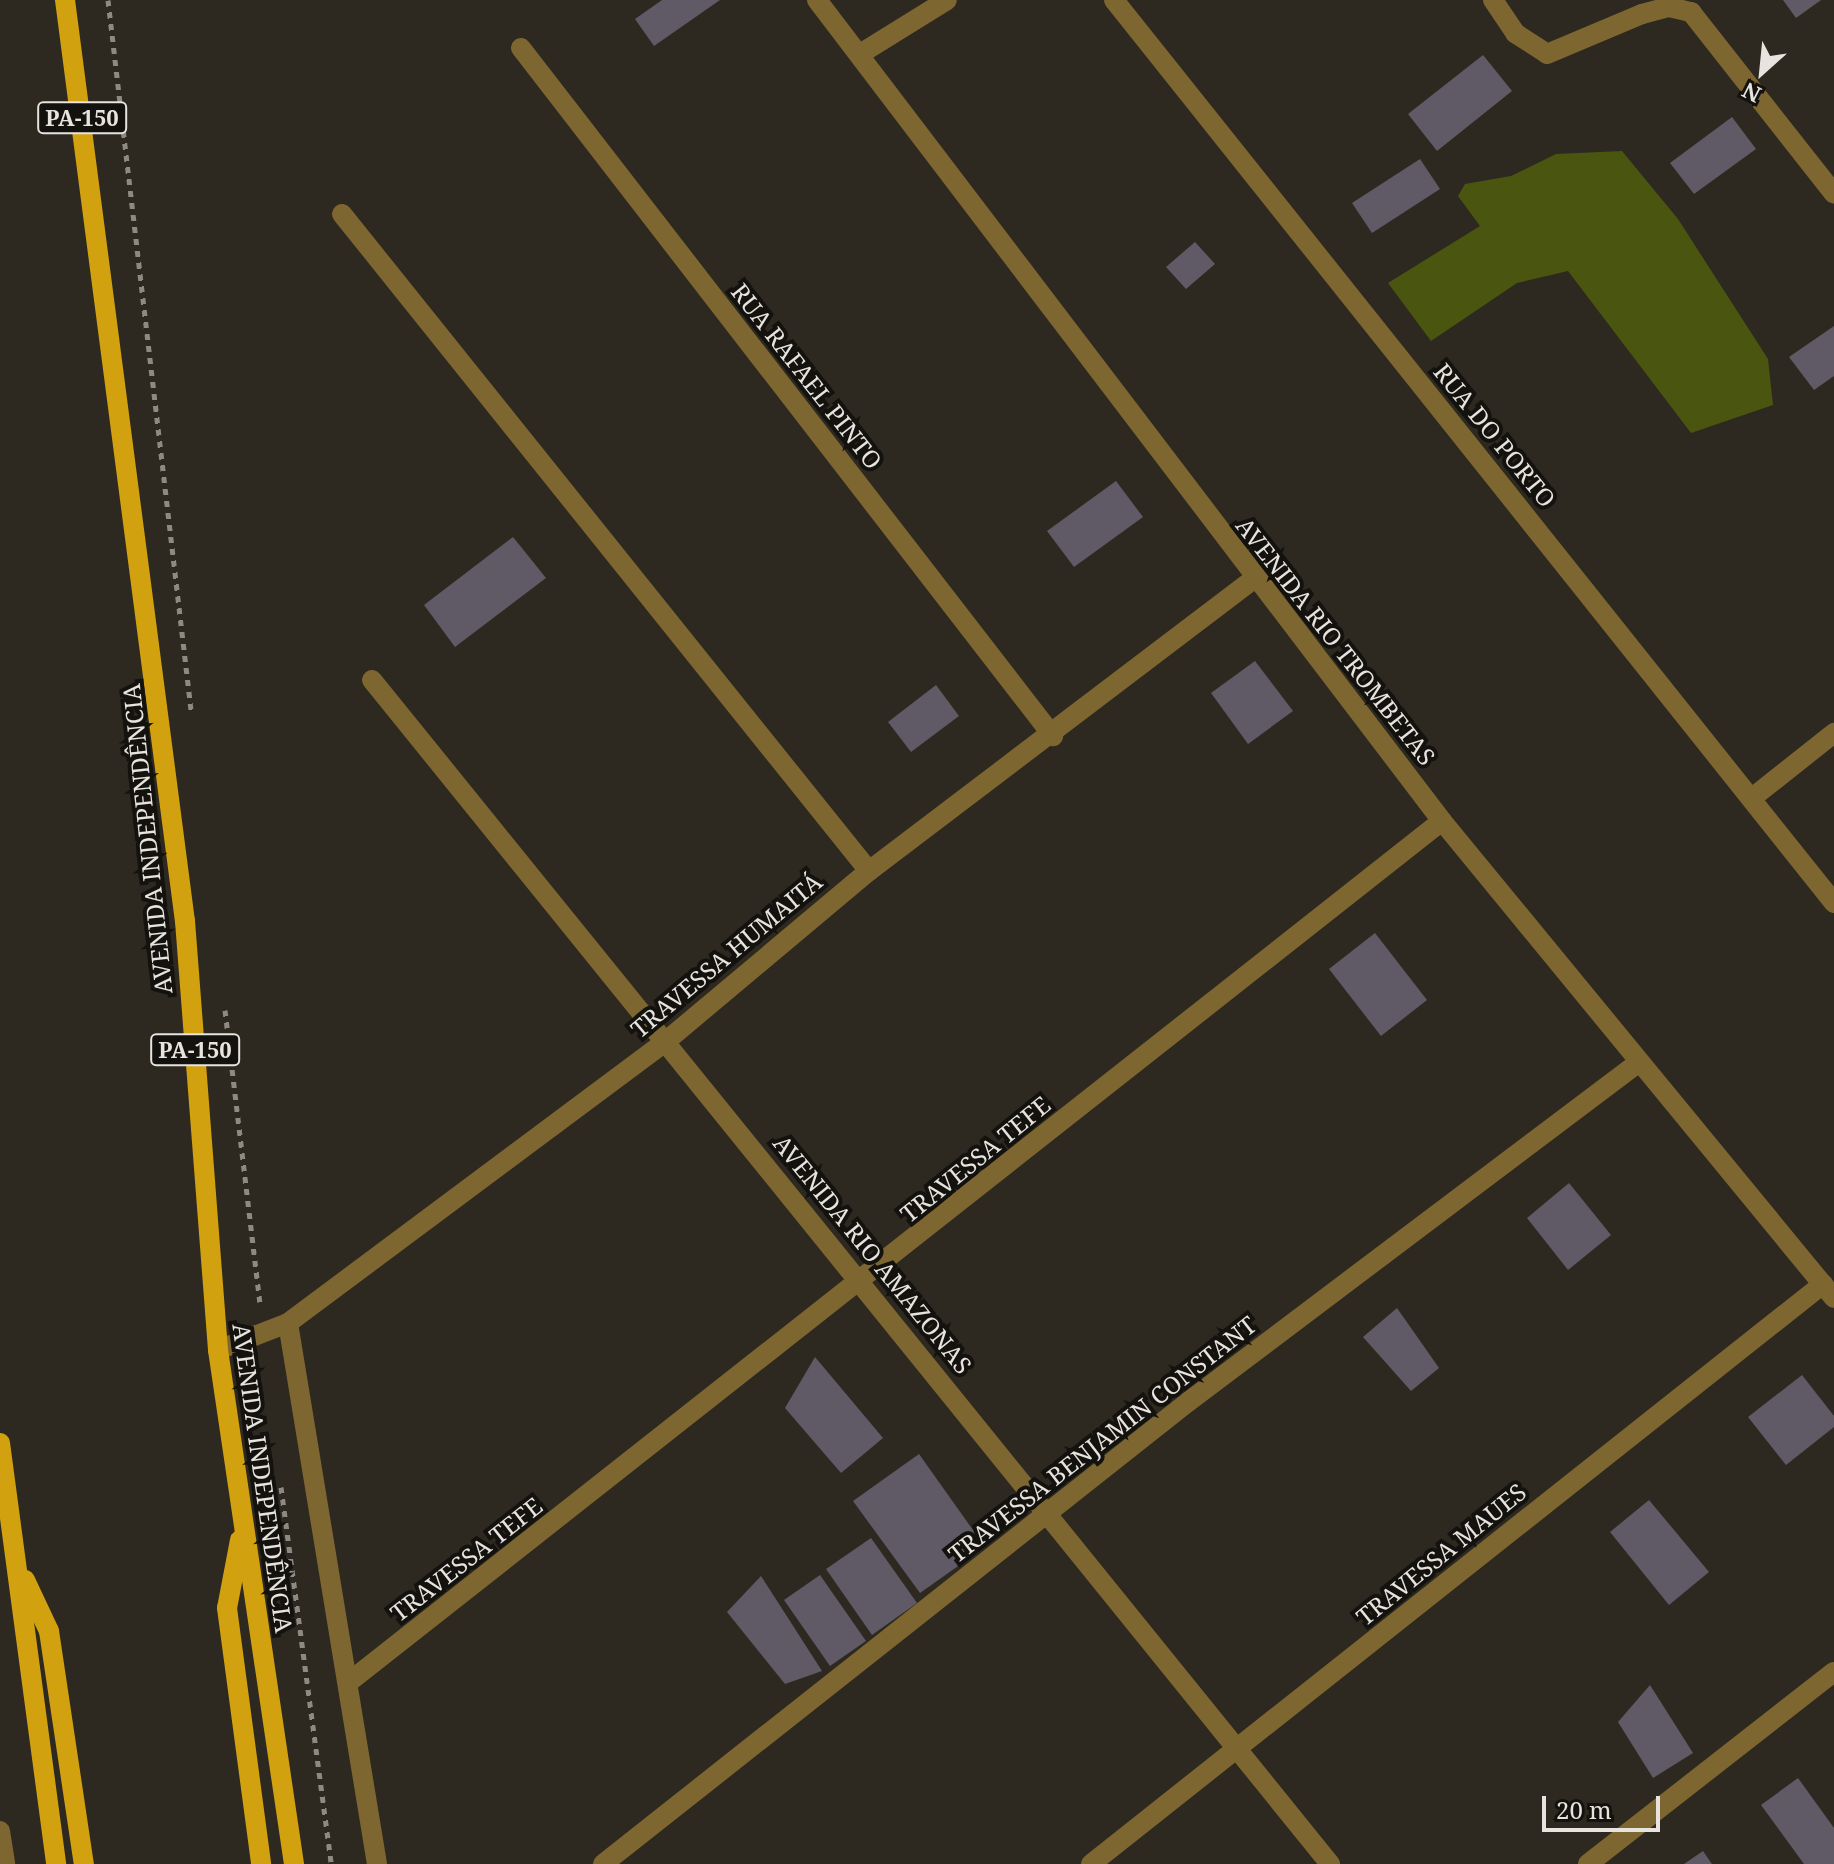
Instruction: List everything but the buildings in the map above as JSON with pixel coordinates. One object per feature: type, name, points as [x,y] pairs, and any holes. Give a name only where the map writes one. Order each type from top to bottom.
[{"type":"main road","name":"AVENIDA INDEPENDÊNCIA","points":[[65,0],[99,235],[185,921],[218,1350],[294,1864]]},
{"type":"main road","points":[[0,1443],[56,1864]]},
{"type":"main road","points":[[244,1518],[227,1608],[261,1864]]},
{"type":"main road","points":[[16,1562],[49,1631],[84,1864]]},
{"type":"street","name":"AVENIDA RIO TROMBETAS","points":[[817,0],[1442,821],[1828,1291]]},
{"type":"street","points":[[860,54],[947,0]]},
{"type":"street","name":"RUA DO PORTO","points":[[1114,0],[1834,903]]},
{"type":"street","points":[[1493,0],[1515,33],[1547,54],[1642,14],[1669,7],[1691,12],[1834,194]]},
{"type":"street","name":"RUA RAFAEL PINTO","points":[[521,48],[1053,736]]},
{"type":"street","points":[[342,214],[869,871]]},
{"type":"street","name":"TRAVESSA HUMAITÁ","points":[[218,1350],[288,1323],[665,1042],[869,871],[1053,736],[1255,578]]},
{"type":"street","name":"AVENIDA RIO AMAZONAS","points":[[372,680],[1330,1864]]},
{"type":"street","points":[[1752,798],[1834,733]]},
{"type":"street","name":"TRAVESSA TEFE","points":[[349,1682],[862,1282],[1442,821]]},
{"type":"street","name":"TRAVESSA BENJAMIN CONSTANT","points":[[603,1864],[1049,1513],[1639,1062]]},
{"type":"street","name":"TRAVESSA MAUES","points":[[1091,1864],[1828,1291]]},
{"type":"street","points":[[288,1323],[377,1864]]},
{"type":"street","points":[[1588,1864],[1834,1672]]},
{"type":"street","points":[[0,1831],[5,1864]]},
{"type":"green space","points":[[1622,151],[1678,219],[1768,359],[1773,405],[1691,433],[1568,271],[1517,283],[1431,341],[1388,283],[1480,226],[1458,196],[1465,184],[1511,176],[1556,154]]}]
